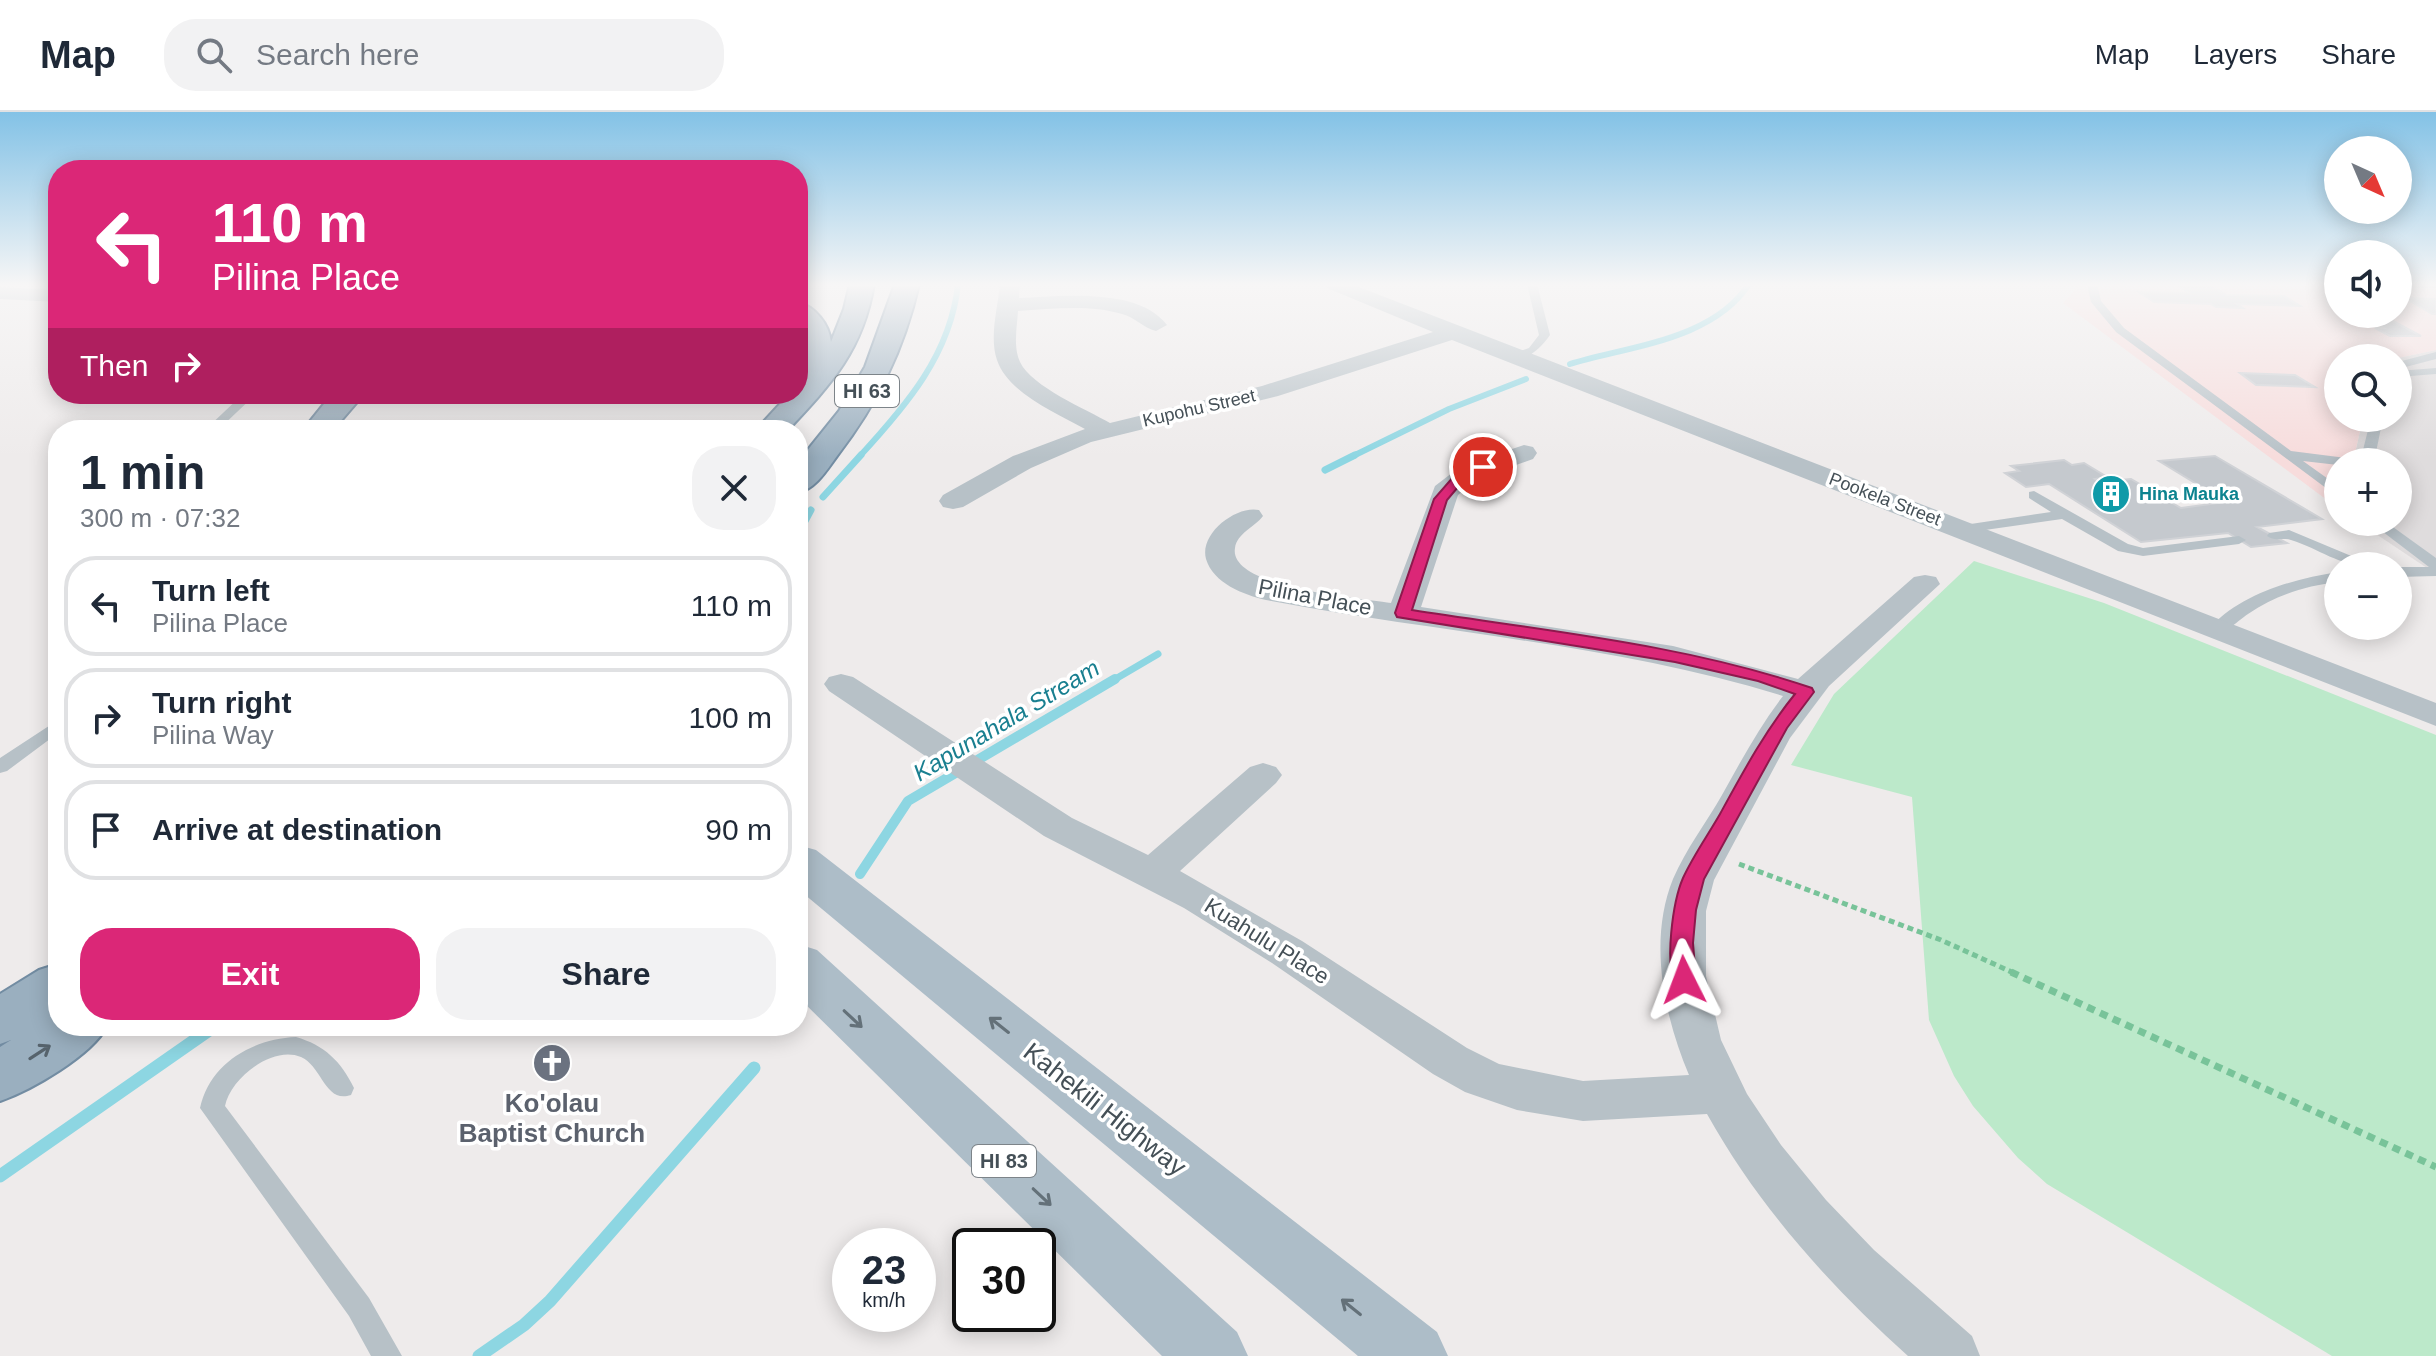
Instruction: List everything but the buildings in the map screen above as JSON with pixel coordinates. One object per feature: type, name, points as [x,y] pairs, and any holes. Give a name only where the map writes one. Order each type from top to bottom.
[{"type":"highway","points":[[808,367],[818,342]]},
{"type":"highway","name":"HI 63","points":[[808,391],[828,372],[844,342]]},
{"type":"highway","name":"HI 63","points":[[808,471],[854,415],[882,364],[890,342]]},
{"type":"highway","points":[[327,420],[340,404]]},
{"type":"highway","points":[[356,420],[368,404]]},
{"type":"highway","name":"HI 63","points":[[780,420],[795,404]]},
{"type":"highway","points":[[0,1022],[48,991]]},
{"type":"highway","points":[[0,1077],[64,1036]]},
{"type":"main road","name":"Kahekili Highway","points":[[808,870],[1412,1356]]},
{"type":"main road","name":"HI 83","points":[[808,973],[1212,1356]]},
{"type":"street","points":[[1007,342],[1007,356],[1012,368],[1026,382],[1105,430]]},
{"type":"street","name":"Kupohu Street","points":[[953,501],[1041,453],[1105,430],[1270,391],[1423,342]]},
{"type":"street","name":"Pookela Street","points":[[1478,342],[2436,715]]},
{"type":"street","points":[[1403,613],[1445,492],[1470,472],[1524,453]]},
{"type":"street","name":"Pilina Place","points":[[1249,516],[1231,529],[1218,550],[1223,566],[1238,580],[1266,591],[1675,657],[1763,677],[1805,692]]},
{"type":"street","points":[[1925,584],[1805,692],[1778,727],[1693,879],[1685,910],[1684,968],[1693,1020],[1723,1093],[1759,1155],[1797,1206],[1842,1258],[1897,1311],[1951,1356]]},
{"type":"street","name":"Kuahulu Place","points":[[841,684],[1058,827],[1240,922],[1450,1061],[1482,1078],[1517,1090],[1583,1101],[1723,1093]]},
{"type":"street","points":[[1152,874],[1263,775]]},
{"type":"lane","points":[[1514,357],[1533,350],[1539,342]]},
{"type":"lane","points":[[2136,342],[2324,482]]},
{"type":"lane","points":[[2412,362],[2436,355]]},
{"type":"lane","points":[[2412,373],[2436,371]]},
{"type":"lane","points":[[222,420],[239,404]]},
{"type":"lane","points":[[2287,454],[2324,459]]},
{"type":"lane","points":[[2034,495],[2123,548],[2143,552],[2239,540]]},
{"type":"lane","points":[[1964,529],[2064,514]]},
{"type":"lane","points":[[2274,536],[2289,534],[2331,552]]},
{"type":"lane","points":[[2395,536],[2436,568]]},
{"type":"lane","points":[[2412,571],[2436,568]]},
{"type":"lane","points":[[2216,630],[2243,608],[2271,592],[2324,580]]},
{"type":"lane","points":[[0,767],[48,732]]},
{"type":"lane","points":[[342,1088],[314,1052],[290,1046],[257,1055],[228,1074],[212,1098],[212,1108],[359,1307],[387,1356]]},
{"type":"path","points":[[1709,852],[1941,940],[2436,1167]]},
{"type":"shaded area","points":[[2115,342],[2436,342],[2436,350],[2412,355],[2412,344],[2324,344],[2324,432],[2360,432],[2356,448],[2324,448],[2324,498]]},
{"type":"shaded area","points":[[2436,350],[2436,574],[2412,558],[2412,552],[2403,552],[2379,536],[2412,536],[2412,448],[2356,448],[2360,432],[2412,432],[2412,355]]},
{"type":"green space","points":[[1974,561],[2104,603],[2436,735],[2436,1356],[2332,1356],[2047,1184],[2018,1158],[1973,1106],[1954,1076],[1929,1020],[1912,797],[1791,765],[1834,694]]},
{"type":"waterway","points":[[859,457],[924,378],[942,342]]},
{"type":"waterway","name":"Kapunahala Stream","points":[[1570,364],[1655,342]]},
{"type":"waterway","name":"Kapunahala Stream","points":[[1351,457],[1449,409],[1526,379]]},
{"type":"waterway","points":[[823,497],[861,455]]},
{"type":"waterway","name":"Kapunahala Stream","points":[[1351,457],[1355,455]]},
{"type":"waterway","name":"Kapunahala Stream","points":[[1325,470],[1351,457]]},
{"type":"waterway","points":[[808,516],[811,510]]},
{"type":"waterway","name":"Kapunahala Stream","points":[[1112,681],[1158,654]]},
{"type":"waterway","name":"Kapunahala Stream","points":[[860,874],[908,801],[1115,679]]},
{"type":"waterway","points":[[0,1176],[201,1036]]},
{"type":"waterway","name":"Kapunahala Stream","points":[[479,1356],[524,1325],[550,1301],[754,1068]]},
{"type":"place","name":"Hina Mauka","points":[[2111,494]]},
{"type":"place","name":"Ko'olau Baptist Church","points":[[552,1063]]},
{"type":"route","points":[[1483,467],[1451,485],[1441,499],[1403,613],[1675,657],[1763,677],[1805,692],[1778,727],[1693,879],[1685,910],[1682,943],[1684,980]]}]
